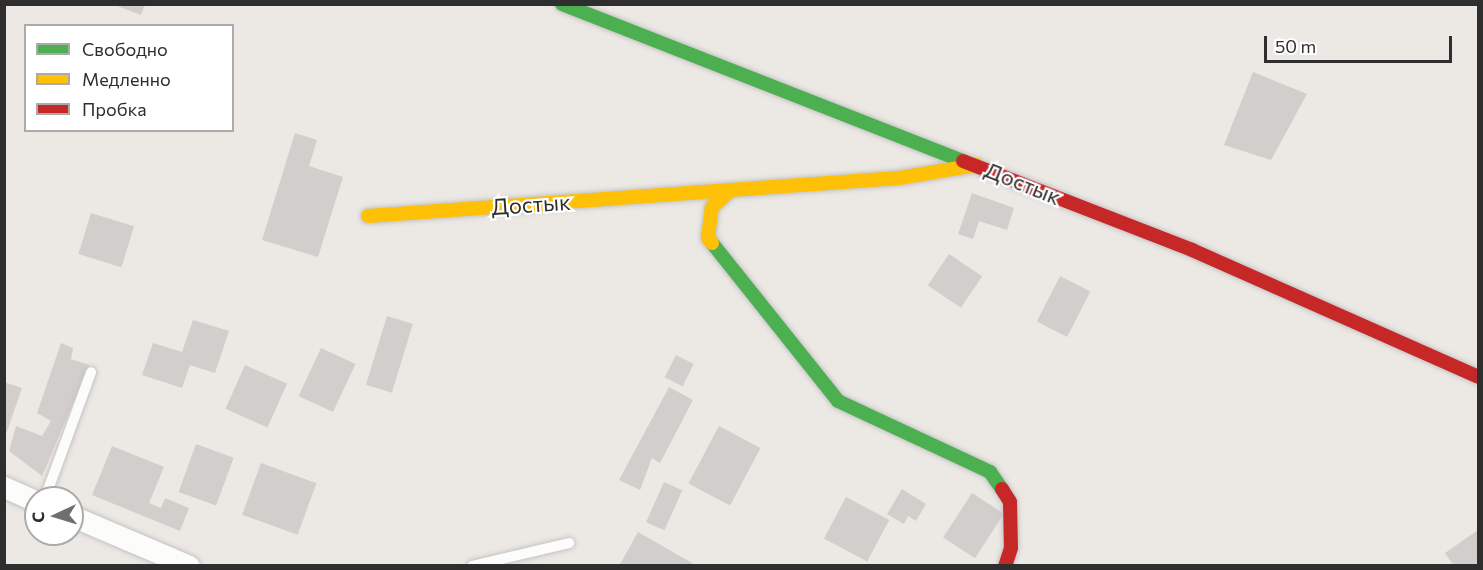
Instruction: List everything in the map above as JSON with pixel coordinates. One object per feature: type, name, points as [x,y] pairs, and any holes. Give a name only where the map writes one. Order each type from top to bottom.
[{"type":"street","name":"Достык","points":[[562,4],[1192,250],[1479,376]]},
{"type":"street","name":"Достык","points":[[368,216],[899,178],[978,165]]},
{"type":"street","points":[[731,190],[712,207],[708,238],[838,401],[990,472],[1010,502],[1011,548],[1005,566]]},
{"type":"street","points":[[4,487],[24,496]]},
{"type":"street","points":[[84,521],[189,566]]},
{"type":"lane","points":[[49,486],[91,372]]},
{"type":"lane","points":[[472,566],[569,543]]},
{"type":"building","points":[[112,4],[145,4],[141,15]]},
{"type":"building","points":[[1253,72],[1307,94],[1271,160],[1224,145]]},
{"type":"building","points":[[295,133],[317,140],[309,166],[343,177],[318,257],[262,240]]},
{"type":"building","points":[[972,193],[1014,208],[1007,230],[979,221],[973,239],[958,234]]},
{"type":"building","points":[[91,213],[134,226],[121,267],[78,254]]},
{"type":"building","points":[[949,254],[982,276],[961,308],[928,286]]},
{"type":"building","points":[[1060,276],[1090,291],[1067,337],[1037,321]]},
{"type":"building","points":[[387,316],[413,324],[392,393],[366,385]]},
{"type":"building","points":[[193,320],[229,331],[215,373],[190,365],[182,388],[142,375],[153,343],[182,352]]},
{"type":"building","points":[[61,343],[73,348],[71,359],[89,365],[42,476],[9,451],[16,426],[42,436],[51,421],[37,413]]},
{"type":"building","points":[[321,348],[355,364],[333,412],[299,396]]},
{"type":"building","points":[[676,355],[694,364],[682,386],[665,377]]},
{"type":"building","points":[[245,365],[287,384],[267,428],[225,409]]},
{"type":"building","points":[[4,382],[22,388],[5,437],[4,437]]},
{"type":"building","points":[[669,387],[693,400],[660,463],[652,458],[640,490],[619,480]]},
{"type":"building","points":[[719,426],[760,448],[730,505],[688,483]]},
{"type":"building","points":[[196,444],[234,458],[216,506],[179,492]]},
{"type":"building","points":[[112,446],[164,467],[149,503],[161,508],[165,498],[189,508],[180,531],[92,495]]},
{"type":"building","points":[[261,463],[316,483],[298,535],[242,515]]},
{"type":"building","points":[[664,482],[682,490],[664,530],[646,522]]},
{"type":"building","points":[[902,489],[926,504],[916,521],[908,516],[904,524],[887,514]]},
{"type":"building","points":[[972,493],[1004,514],[975,558],[943,537]]},
{"type":"building","points":[[846,497],[889,520],[867,562],[824,538]]},
{"type":"building","points":[[1478,530],[1478,566],[1454,566],[1445,553]]},
{"type":"building","points":[[638,532],[692,563],[690,566],[619,566]]},
{"type":"traffic: fast","points":[[562,4],[963,161]]},
{"type":"traffic: fast","points":[[712,243],[838,401],[990,472],[1002,489]]},
{"type":"traffic: slow","points":[[712,243],[708,238],[712,207],[731,190],[899,178],[977,165]]},
{"type":"traffic: slow","points":[[368,216],[731,190]]},
{"type":"traffic: jam","points":[[963,161],[1192,250],[1478,377]]},
{"type":"traffic: jam","points":[[1002,489],[1010,502],[1011,548],[1005,566]]}]
